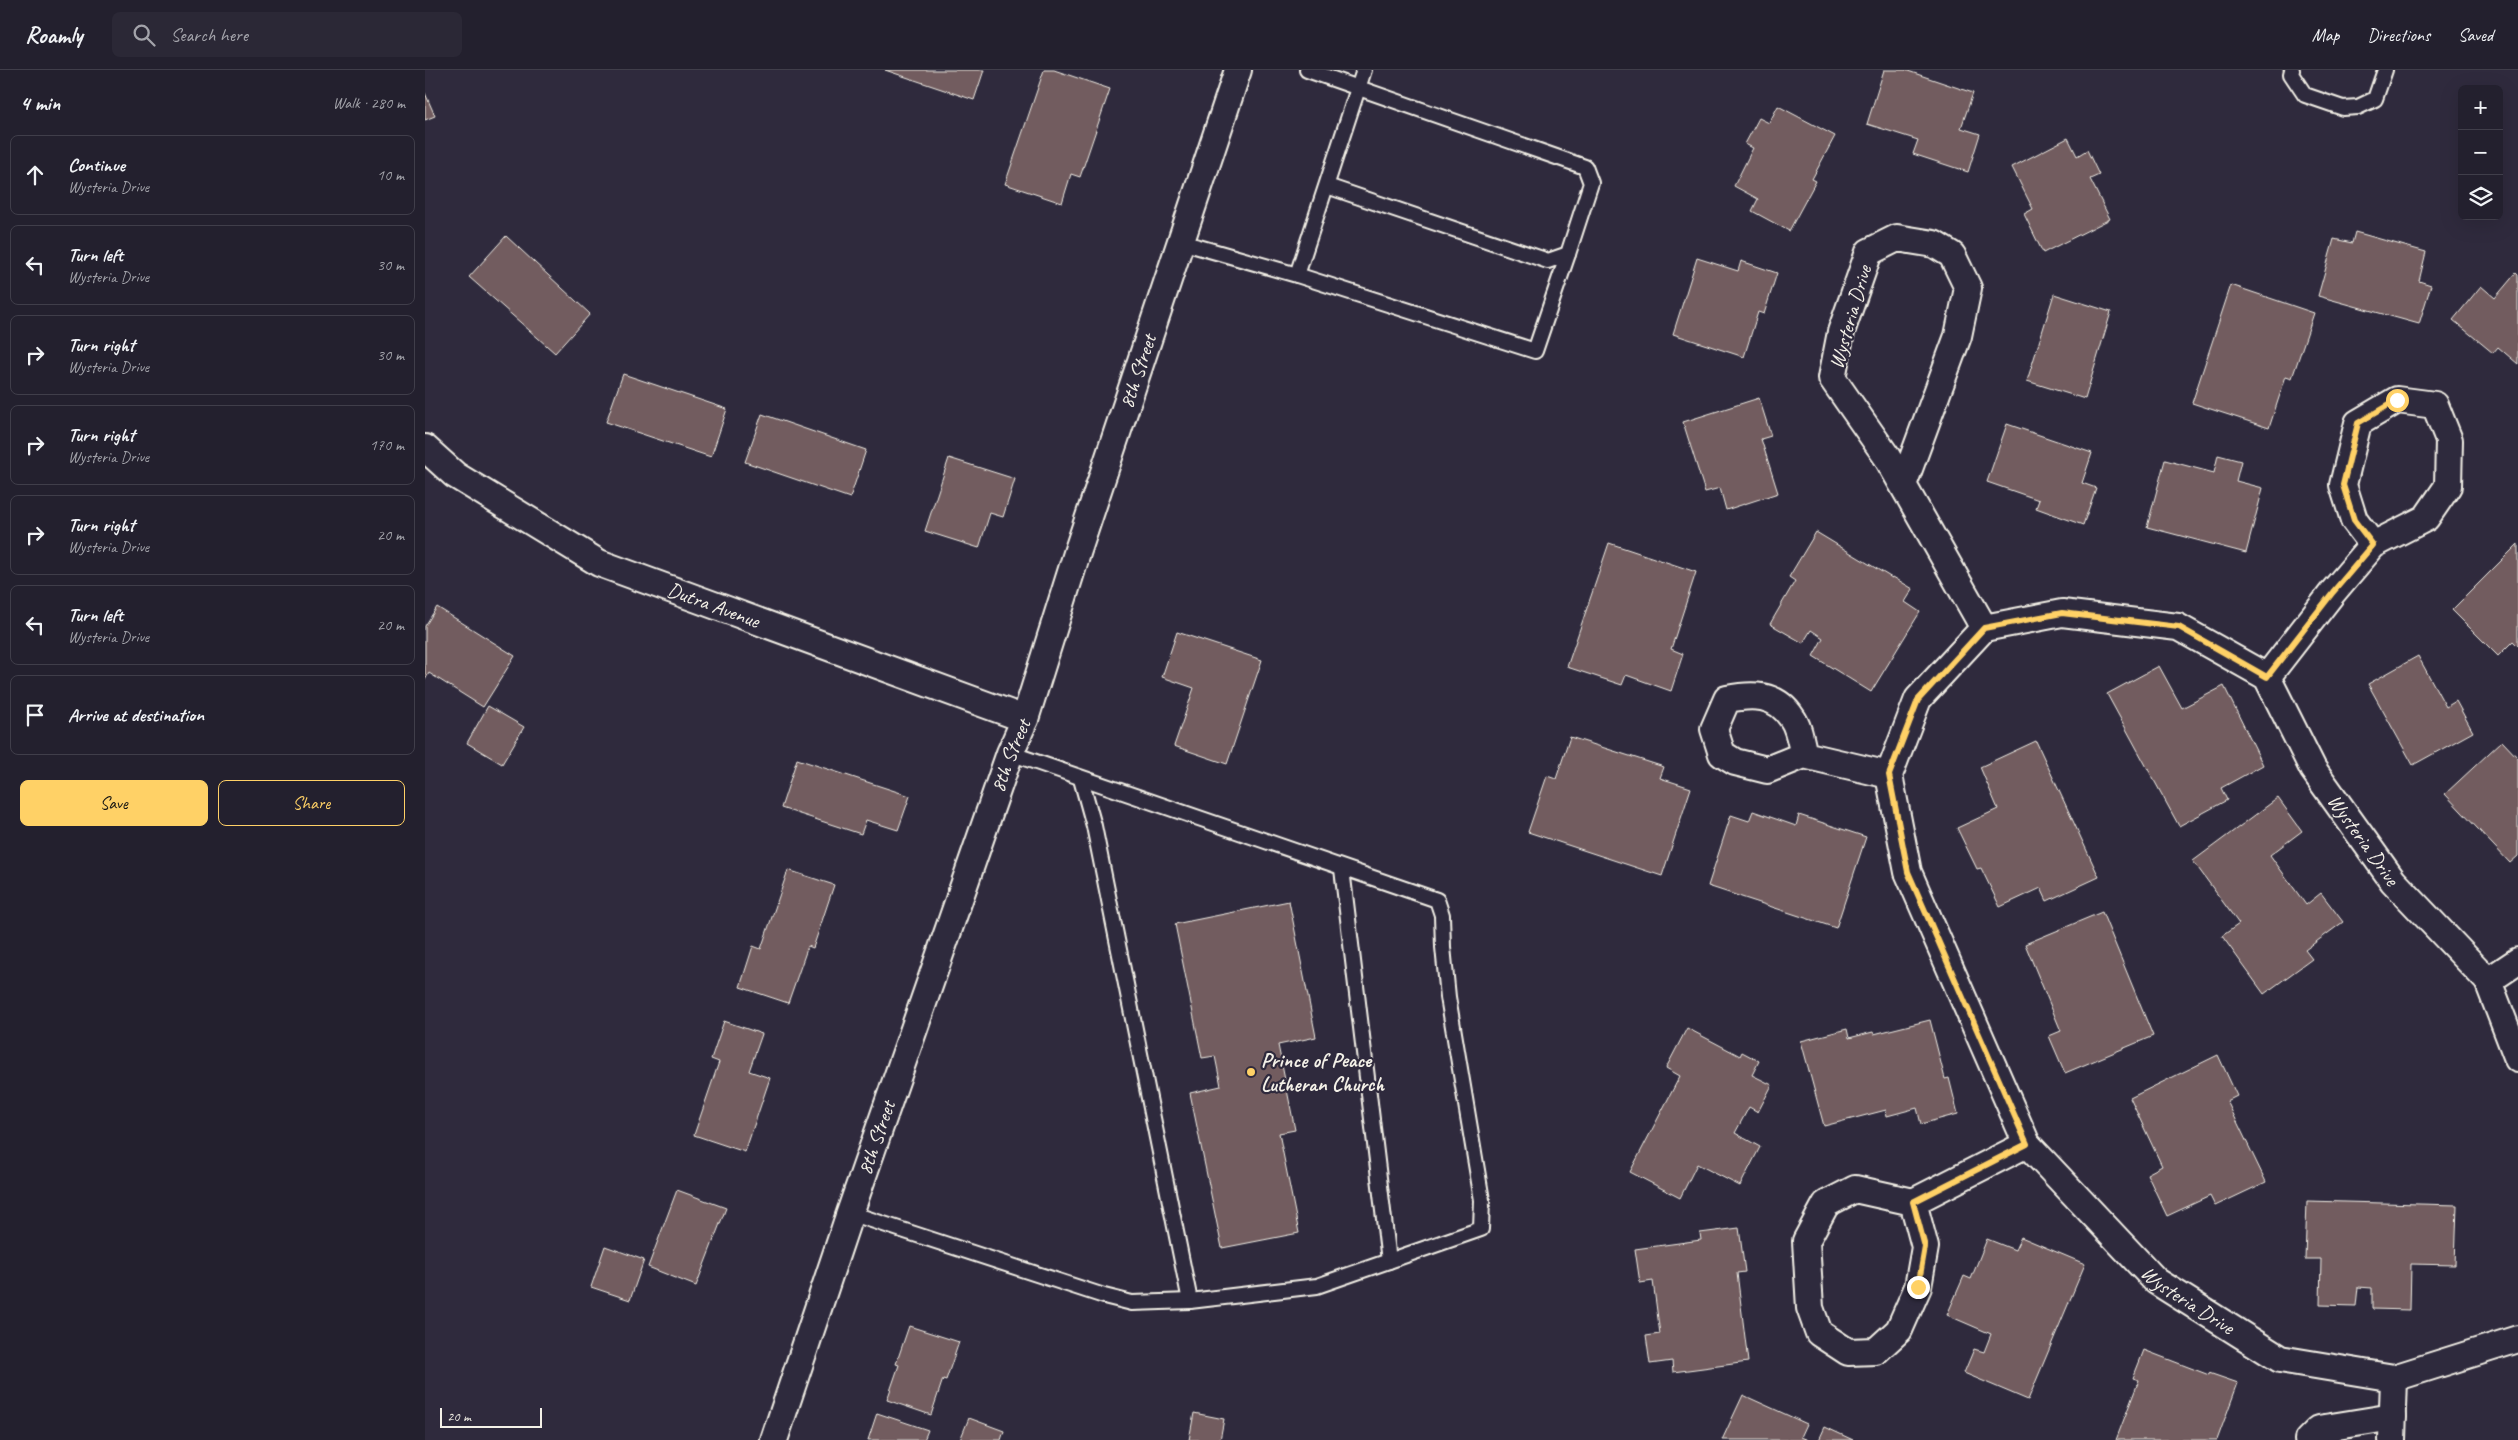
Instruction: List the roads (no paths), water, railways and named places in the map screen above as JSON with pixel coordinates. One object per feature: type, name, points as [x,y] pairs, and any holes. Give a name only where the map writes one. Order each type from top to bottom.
[{"type":"street","name":"8th Street","points":[[774,1440],[850,1213],[1010,753],[1025,719],[1078,550],[1238,70]]},
{"type":"street","name":"Wysteria Drive","points":[[1903,485],[1959,336],[1968,288],[1951,255],[1934,244],[1897,238],[1869,252],[1841,332],[1832,378],[1887,457],[1984,628]]},
{"type":"street","points":[[1804,755],[1889,775],[1918,700],[1984,628],[2062,613],[2179,627],[2267,677],[2333,592],[2373,545],[2426,518],[2448,486],[2449,440],[2435,405],[2397,400],[2358,423],[2343,485],[2354,520],[2373,545]]},
{"type":"street","name":"Dutra Avenue","points":[[425,448],[455,475],[599,563],[1025,719]]},
{"type":"street","name":"Wysteria Drive","points":[[2267,677],[2313,769],[2393,881],[2488,981],[2518,1059]]},
{"type":"street","name":"Wysteria Drive","points":[[1889,775],[1908,872],[2027,1144],[2156,1281],[2280,1359],[2394,1378],[2518,1339]]},
{"type":"street","points":[[2488,981],[2518,961]]},
{"type":"street","points":[[1913,1202],[1925,1247],[1918,1287],[1899,1330],[1882,1346],[1876,1351],[1848,1352],[1819,1333],[1810,1308],[1806,1241],[1826,1204],[1855,1189],[1913,1202],[2027,1144]]},
{"type":"street","points":[[2308,1440],[2319,1429],[2392,1429],[2394,1378]]},
{"type":"lane","points":[[1181,242],[1297,275],[1535,351],[1591,183],[1585,167],[1307,70]]},
{"type":"lane","points":[[1297,275],[1364,70]]},
{"type":"lane","points":[[2292,70],[2291,74],[2305,95],[2343,108],[2359,107],[2375,98],[2385,70]]},
{"type":"lane","points":[[1327,186],[1548,261],[1567,254]]},
{"type":"lane","points":[[850,1213],[1104,1296],[1132,1303],[1190,1301],[1317,1286],[1481,1229],[1482,1200],[1448,997],[1442,915],[1437,900],[1342,869],[1010,753]]},
{"type":"lane","points":[[1081,779],[1094,826],[1190,1301]]},
{"type":"lane","points":[[1342,869],[1389,1261]]},
{"type":"place","name":"Prince of Peace Lutheran Church","points":[[1251,1072]]}]
